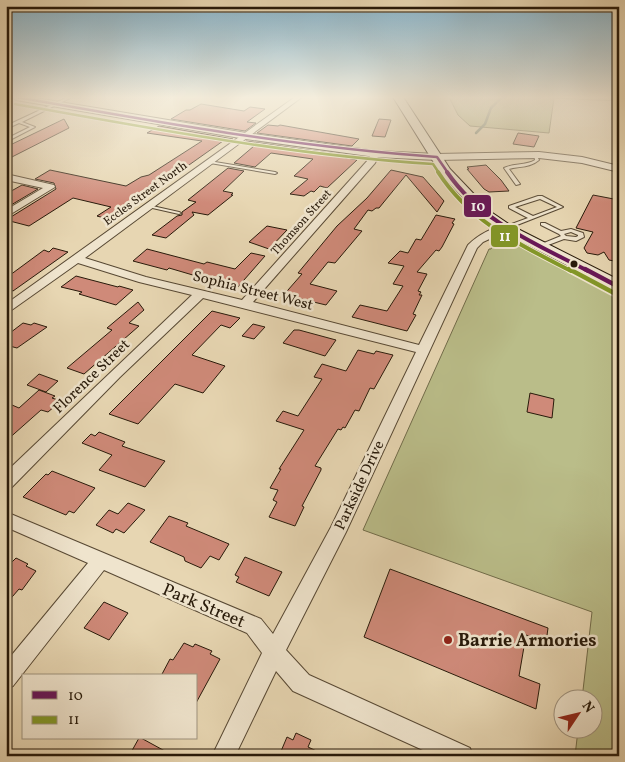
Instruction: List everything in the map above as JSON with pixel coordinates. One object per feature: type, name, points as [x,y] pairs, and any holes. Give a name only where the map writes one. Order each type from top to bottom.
[{"type":"main road","points":[[421,133],[445,171],[472,202],[505,228],[619,287]]},
{"type":"street","points":[[226,133],[374,154],[437,157],[534,154],[582,160],[619,169]]},
{"type":"street","name":"Eccles Street North","points":[[6,310],[251,133]]},
{"type":"street","name":"Thomson Street","points":[[245,304],[372,161],[374,154]]},
{"type":"street","points":[[6,177],[51,187],[6,214]]},
{"type":"street","name":"Parkside Drive","points":[[223,756],[336,532],[472,246],[479,240],[505,228]]},
{"type":"street","name":"Sophia Street West","points":[[77,259],[143,280],[423,350]]},
{"type":"street","name":"Florence Street","points":[[6,482],[115,374],[200,294]]},
{"type":"street","name":"Park Street","points":[[6,519],[254,626],[275,650],[288,671],[301,683],[462,756]]},
{"type":"street","points":[[6,679],[100,561]]},
{"type":"lane","points":[[6,141],[22,133]]},
{"type":"lane","points":[[518,184],[506,168],[531,165],[537,160],[534,154]]},
{"type":"lane","points":[[210,162],[275,173]]},
{"type":"lane","points":[[505,228],[533,218],[561,207],[540,197],[511,207],[533,218]]},
{"type":"lane","points":[[150,206],[178,212]]},
{"type":"lane","points":[[541,246],[563,235],[543,224]]},
{"type":"green space","points":[[502,240],[508,241],[547,256],[571,269],[569,271],[576,275],[579,273],[608,290],[619,299],[619,756],[575,756],[577,740],[602,740],[602,690],[583,690],[592,612],[363,530],[489,249],[491,249],[494,243]]},
{"type":"building","points":[[36,133],[60,133],[6,160],[6,147]]},
{"type":"building","points":[[147,133],[196,133],[233,139],[229,142],[223,141],[111,220],[97,216],[111,207],[73,198],[29,226],[6,220],[56,189],[54,183],[35,179],[50,170],[126,186],[141,177],[149,175],[202,141]]},
{"type":"building","points":[[257,133],[323,133],[359,139],[352,146]]},
{"type":"building","points":[[373,133],[387,133],[385,137],[372,136]]},
{"type":"building","points":[[518,133],[539,136],[534,147],[513,144]]},
{"type":"building","points":[[246,141],[344,155],[342,157],[357,160],[327,188],[320,186],[314,192],[311,191],[304,196],[290,194],[308,179],[294,176],[313,159],[271,153],[255,167],[234,163],[254,146],[242,144]]},
{"type":"building","points":[[486,165],[509,191],[489,192],[484,189],[467,169],[469,169],[467,167]]},
{"type":"building","points":[[228,168],[244,171],[223,191],[233,193],[231,195],[233,195],[208,215],[192,212],[194,215],[166,238],[152,235],[177,216],[182,215],[182,212],[196,202],[188,200]]},
{"type":"building","points":[[391,170],[423,177],[444,201],[437,212],[406,175],[379,208],[372,211],[368,210],[354,229],[362,231],[335,263],[328,262],[310,284],[337,291],[326,305],[297,298],[294,301],[281,298],[302,274],[298,273],[337,226],[367,198]]},
{"type":"building","points":[[22,185],[38,189],[6,208],[6,194]]},
{"type":"building","points":[[593,195],[619,200],[619,262],[609,260],[604,252],[598,255],[587,253],[584,248],[593,232],[576,228]]},
{"type":"building","points":[[436,215],[455,219],[452,223],[454,224],[439,251],[436,250],[417,272],[427,274],[418,291],[421,292],[419,295],[422,295],[413,314],[416,315],[407,331],[352,317],[360,305],[387,311],[403,286],[393,284],[404,266],[388,263],[400,251],[408,253],[416,239],[421,240]]},
{"type":"building","points":[[267,226],[287,230],[269,249],[249,242]]},
{"type":"building","points":[[53,248],[68,252],[13,291],[6,289],[6,278],[44,250],[49,252]]},
{"type":"building","points":[[147,249],[204,264],[207,262],[235,269],[251,253],[265,256],[237,288],[169,268],[167,270],[133,261]]},
{"type":"building","points":[[76,276],[133,290],[116,305],[79,294],[82,292],[61,287]]},
{"type":"building","points":[[138,302],[144,310],[129,323],[139,326],[84,374],[67,368],[112,330],[107,328]]},
{"type":"building","points":[[212,311],[240,318],[230,328],[221,325],[192,355],[225,366],[203,393],[175,384],[138,424],[109,414]]},
{"type":"building","points":[[23,323],[31,325],[34,323],[47,327],[17,348],[6,345],[6,336]]},
{"type":"building","points":[[253,324],[265,327],[254,339],[242,336]]},
{"type":"building","points":[[294,330],[336,340],[325,356],[283,343]]},
{"type":"building","points":[[358,350],[374,354],[376,351],[393,355],[374,389],[370,388],[359,411],[355,410],[345,428],[338,429],[315,466],[321,468],[321,470],[302,506],[304,507],[295,526],[269,517],[277,502],[273,500],[278,490],[270,488],[281,469],[279,469],[304,430],[276,421],[283,411],[298,416],[322,379],[314,377],[322,364],[346,371]]},
{"type":"building","points":[[39,374],[58,381],[46,392],[27,385]]},
{"type":"building","points":[[39,390],[55,396],[52,398],[61,401],[48,412],[41,410],[6,441],[6,410],[12,405],[19,408]]},
{"type":"building","points":[[530,393],[554,399],[552,418],[527,412]]},
{"type":"building","points":[[99,432],[125,442],[122,446],[165,461],[145,487],[99,470],[112,455],[82,443],[91,434],[95,436]]},
{"type":"building","points":[[52,471],[95,488],[74,513],[69,511],[66,515],[23,497],[46,474],[48,475]]},
{"type":"building","points":[[128,503],[145,510],[124,533],[116,529],[113,533],[96,525],[109,510],[118,514]]},
{"type":"building","points":[[169,516],[188,523],[186,526],[229,544],[219,560],[210,556],[201,568],[185,561],[184,557],[150,542]]},
{"type":"building","points":[[245,557],[282,572],[269,596],[236,582],[239,577],[235,575]]},
{"type":"building","points":[[16,558],[28,564],[26,566],[36,571],[22,590],[19,589],[6,604],[6,568]]},
{"type":"building","name":"Barrie Armories","points":[[390,569],[548,628],[546,643],[526,635],[519,676],[540,684],[536,709],[364,637]]},
{"type":"building","points":[[104,602],[128,613],[109,640],[84,628]]},
{"type":"building","points":[[184,643],[193,647],[195,644],[212,651],[210,654],[220,659],[198,699],[198,674],[162,674],[170,659],[173,660]]},
{"type":"building","points":[[296,733],[311,740],[308,747],[327,756],[279,756],[287,737],[293,740]]},
{"type":"building","points":[[138,740],[145,740],[174,756],[129,756]]},
{"type":"transit line","name":"11","points":[[174,133],[275,149],[380,161],[433,164],[448,187],[482,221],[502,235],[616,294]]},
{"type":"transit line","name":"10","points":[[223,133],[331,148],[437,157],[454,182],[486,215],[505,228],[619,287]]},
{"type":"place","name":"Barrie Armories","points":[[448,640]]}]
